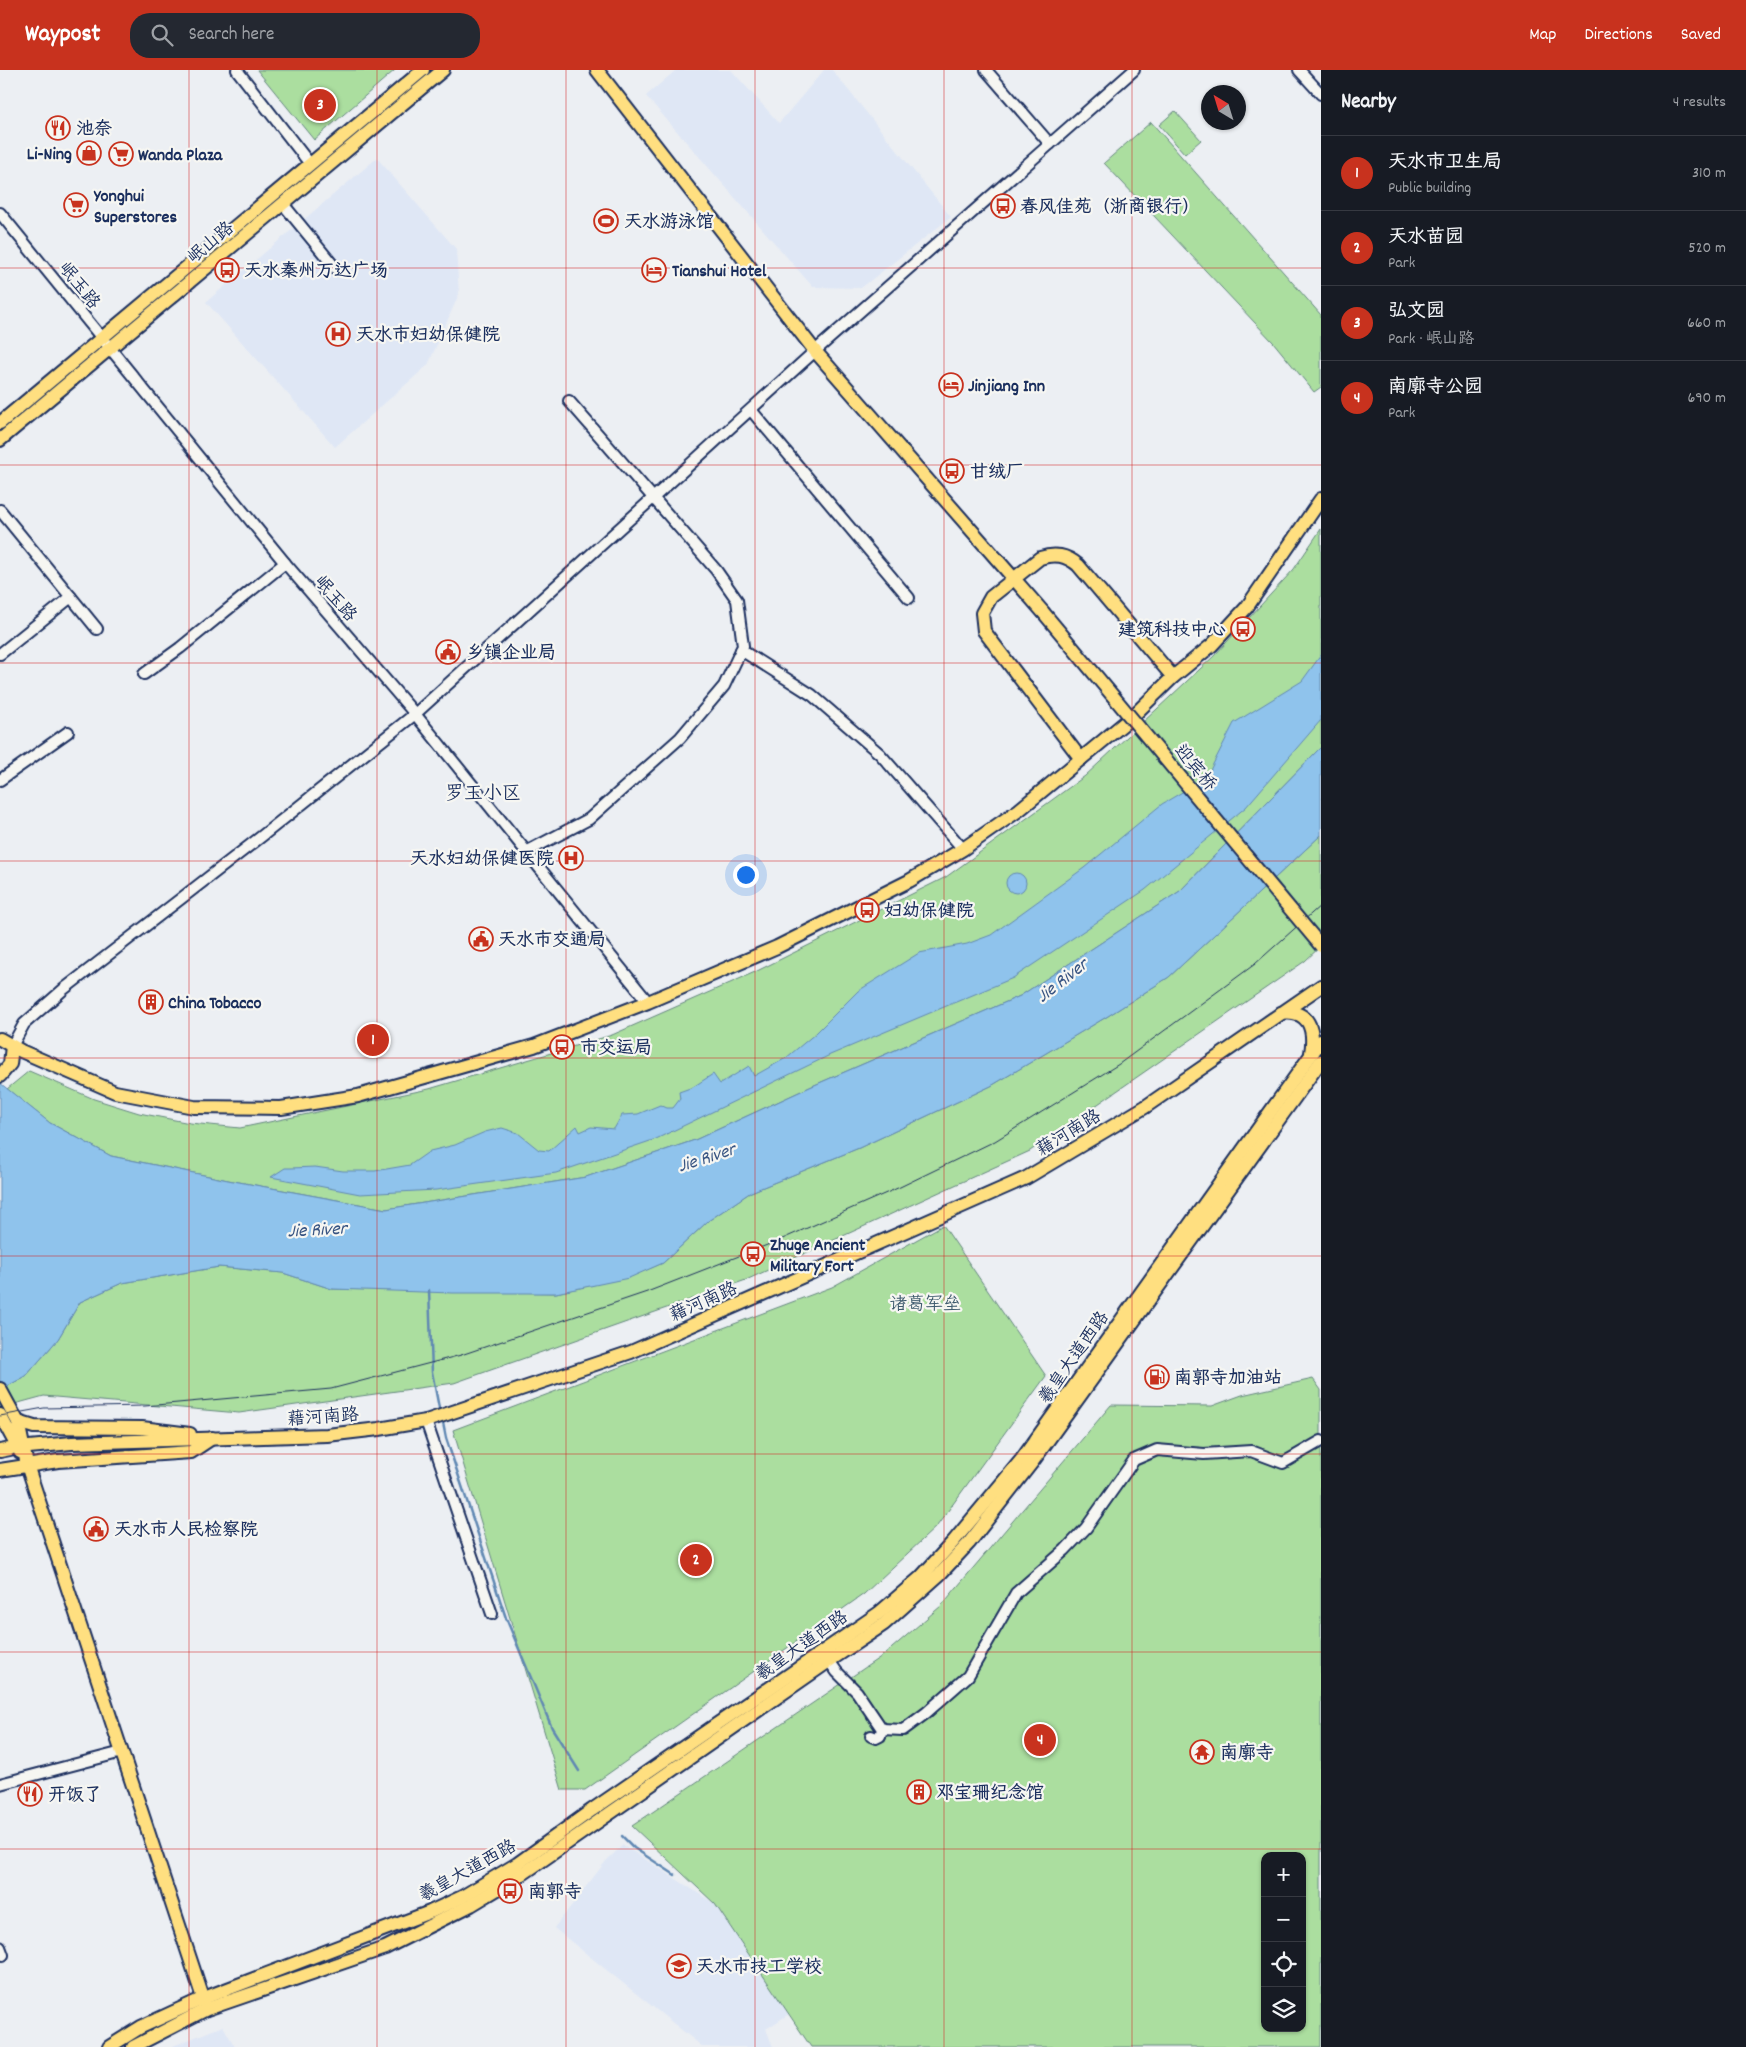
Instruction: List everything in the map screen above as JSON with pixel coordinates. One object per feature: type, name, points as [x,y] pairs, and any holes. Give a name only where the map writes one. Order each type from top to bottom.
[{"type":"main road","name":"岷山路","points":[[0,440],[106,343],[310,164],[423,70]]},
{"type":"main road","name":"岷山路","points":[[1,421],[106,343],[283,204],[443,70]]},
{"type":"main road","name":"迎宾桥","points":[[597,70],[815,351],[1043,612],[1321,946]]},
{"type":"main road","points":[[0,1039],[21,1051],[115,1092],[194,1107],[281,1108],[358,1096],[534,1046],[648,1002],[777,947],[909,881],[963,849],[1019,810],[1133,716],[1173,678],[1212,645],[1247,606],[1321,499]]},
{"type":"main road","points":[[1081,759],[984,630],[982,613],[985,604],[991,597],[1040,558],[1050,554],[1070,558],[1173,678]]},
{"type":"main road","name":"藉河南路","points":[[29,1447],[212,1438],[327,1435],[379,1429],[426,1421],[631,1352],[1026,1178],[1145,1106],[1321,986]]},
{"type":"main road","points":[[1281,1013],[1297,1014],[1309,1024],[1312,1031],[1316,1059]]},
{"type":"main road","points":[[0,1030],[12,1046],[10,1064],[0,1076]]},
{"type":"main road","name":"羲皇大道西路","points":[[133,2047],[206,2004],[462,1897],[517,1864],[600,1804],[826,1656],[884,1624],[902,1610],[969,1543],[1033,1461],[1316,1059],[1321,1041]]},
{"type":"main road","points":[[0,1058],[12,1046]]},
{"type":"main road","points":[[0,1389],[6,1424],[26,1465],[206,2004]]},
{"type":"main road","name":"藉河南路","points":[[6,1424],[34,1427],[142,1428],[167,1430],[212,1438]]},
{"type":"main road","points":[[0,1470],[58,1461],[191,1452],[212,1438]]},
{"type":"main road","name":"羲皇大道西路","points":[[109,2047],[141,2027],[206,2004],[385,1948],[471,1905],[524,1873],[826,1656]]},
{"type":"street","points":[[237,70],[310,164]]},
{"type":"street","points":[[986,70],[1050,144]]},
{"type":"street","points":[[12,1046],[24,1024],[64,989],[262,836],[415,714],[815,351],[1134,70]]},
{"type":"street","points":[[1299,70],[1321,94]]},
{"type":"street","points":[[283,204],[337,270]]},
{"type":"street","name":"岷玉路","points":[[0,213],[285,563],[415,714],[648,1002]]},
{"type":"street","points":[[526,852],[589,819],[680,738],[724,686],[742,646],[738,600],[716,570],[569,401]]},
{"type":"street","points":[[750,410],[909,598]]},
{"type":"street","points":[[0,510],[97,629]]},
{"type":"street","points":[[144,674],[180,648],[285,563]]},
{"type":"street","points":[[0,654],[71,597]]},
{"type":"street","points":[[741,650],[812,695],[880,754],[963,849]]},
{"type":"street","points":[[0,780],[68,732]]},
{"type":"street","points":[[426,1421],[492,1614]]},
{"type":"street","points":[[882,1729],[903,1730],[926,1713],[968,1676],[1016,1593],[1065,1550],[1086,1528],[1134,1460],[1157,1450],[1204,1454],[1251,1451],[1284,1462],[1321,1441]]},
{"type":"street","points":[[826,1656],[837,1672],[857,1692],[882,1729],[880,1736],[876,1738],[871,1736]]},
{"type":"street","points":[[0,1784],[122,1752]]},
{"type":"shaded area","points":[[676,70],[731,70],[779,123],[824,70],[832,70],[951,217],[861,288],[813,287],[646,96]]},
{"type":"shaded area","name":"天水市妇幼保健院","points":[[377,158],[456,249],[459,294],[428,365],[335,447],[206,302]]},
{"type":"shaded area","name":"天水市技工学校","points":[[623,1845],[715,1904],[789,2014],[766,2029],[773,2047],[703,2047],[554,1928],[606,1861]]},
{"type":"shaded area","points":[[223,2026],[235,2047],[172,2047],[173,2046]]},
{"type":"green space","points":[[257,70],[395,70],[314,140]]},
{"type":"green space","points":[[1175,111],[1201,140],[1185,154],[1159,125]]},
{"type":"green space","points":[[1151,122],[1321,315],[1321,387],[1314,392],[1273,342],[1104,163]]},
{"type":"green space","points":[[1321,529],[1321,747],[1180,891],[1020,996],[810,1087],[695,1140],[586,1177],[386,1209],[111,1156],[50,1123],[7,1089],[29,1071],[94,1099],[139,1113],[190,1123],[240,1128],[429,1089],[612,1035],[755,972],[946,877],[1085,776],[1214,656],[1294,569]]},
{"type":"green space","points":[[1321,835],[1321,946],[1305,961],[1030,1151],[746,1280],[454,1383],[239,1413],[44,1396],[0,1408],[0,1390],[26,1376],[58,1339],[80,1302],[122,1283],[219,1267],[283,1273],[332,1289],[556,1293],[629,1277],[663,1263],[708,1221],[751,1192],[859,1148],[991,1086],[1169,977]]},
{"type":"green space","name":"诸葛军垒","points":[[943,1225],[1046,1376],[937,1526],[864,1594],[585,1790],[562,1790],[453,1430],[832,1287]]},
{"type":"green space","points":[[1313,1379],[1321,1390],[1321,2047],[811,2047],[715,1904],[632,1826],[885,1654],[941,1606],[1111,1405],[1212,1406],[1242,1395]]},
{"type":"water","points":[[1321,655],[1321,720],[1246,807],[1145,890],[1013,978],[830,1055],[656,1139],[556,1173],[436,1190],[360,1194],[271,1177],[285,1168],[315,1167],[343,1171],[375,1171],[410,1165],[430,1151],[455,1145],[485,1132],[502,1128],[518,1133],[539,1150],[549,1151],[577,1126],[580,1132],[591,1127],[614,1129],[622,1115],[638,1114],[660,1105],[673,1108],[680,1099],[679,1092],[693,1087],[713,1074],[720,1084],[749,1066],[754,1076],[786,1058],[816,1033],[858,991],[919,953],[967,944],[991,935],[1084,868],[1162,804],[1206,778],[1234,723],[1302,681]]},
{"type":"water","name":"Jie River","points":[[1321,747],[1321,835],[1169,977],[991,1086],[859,1148],[751,1192],[708,1221],[663,1263],[629,1278],[556,1293],[453,1293],[332,1289],[283,1273],[219,1267],[122,1283],[80,1302],[58,1339],[26,1376],[0,1390],[0,1083],[50,1123],[111,1156],[386,1209],[586,1177],[695,1140],[810,1087],[1020,996],[1180,891]]},
{"type":"water","points":[[1016,873],[1023,876],[1026,883],[1023,890],[1016,893],[1009,890],[1006,883],[1009,876]]},
{"type":"waterway","points":[[429,1290],[432,1372],[439,1408]]},
{"type":"waterway","points":[[443,1423],[446,1438],[506,1618],[552,1728],[579,1771]]},
{"type":"waterway","points":[[622,1836],[634,1848],[675,1875]]},
{"type":"tram line","points":[[0,1416],[44,1408],[145,1406],[331,1389],[461,1355],[647,1292],[780,1240],[900,1187],[995,1141],[1119,1064],[1255,964],[1321,905]]},
{"type":"place","name":"弘文园","points":[[320,105]]},
{"type":"place","name":"池奈","points":[[58,128]]},
{"type":"place","name":"Li-Ning","points":[[89,153]]},
{"type":"place","name":"Wanda Plaza","points":[[121,154]]},
{"type":"place","name":"Yonghui Superstores","points":[[76,205]]},
{"type":"place","name":"春风佳苑（浙商银行）","points":[[1003,206]]},
{"type":"place","name":"天水游泳馆","points":[[606,221]]},
{"type":"place","name":"天水秦州万达广场","points":[[227,270]]},
{"type":"place","name":"Tianshui Hotel","points":[[654,270]]},
{"type":"place","name":"天水市妇幼保健院","points":[[338,334]]},
{"type":"place","name":"Jinjiang Inn","points":[[951,385]]},
{"type":"place","name":"甘绒厂","points":[[952,471]]},
{"type":"place","name":"建筑科技中心","points":[[1243,629]]},
{"type":"place","name":"乡镇企业局","points":[[448,652]]},
{"type":"place","name":"天水妇幼保健医院","points":[[571,858]]},
{"type":"place","name":"妇幼保健院","points":[[867,910]]},
{"type":"place","name":"天水市交通局","points":[[481,939]]},
{"type":"place","name":"China Tobacco","points":[[151,1002]]},
{"type":"place","name":"天水市卫生局","points":[[373,1040]]},
{"type":"place","name":"市交运局","points":[[562,1047]]},
{"type":"place","name":"Zhuge Ancient Military Fort","points":[[753,1254]]},
{"type":"place","name":"南郭寺加油站","points":[[1157,1377]]},
{"type":"place","name":"天水市人民检察院","points":[[96,1529]]},
{"type":"place","name":"天水苗园","points":[[696,1560]]},
{"type":"place","name":"南廓寺公园","points":[[1040,1740]]},
{"type":"place","name":"南廓寺","points":[[1202,1752]]},
{"type":"place","name":"邓宝珊纪念馆","points":[[919,1792]]},
{"type":"place","name":"开饭了","points":[[30,1794]]},
{"type":"place","name":"南郭寺","points":[[510,1891]]},
{"type":"place","name":"天水市技工学校","points":[[679,1966]]},
{"type":"district","name":"罗玉小区","points":[[483,792]]}]
